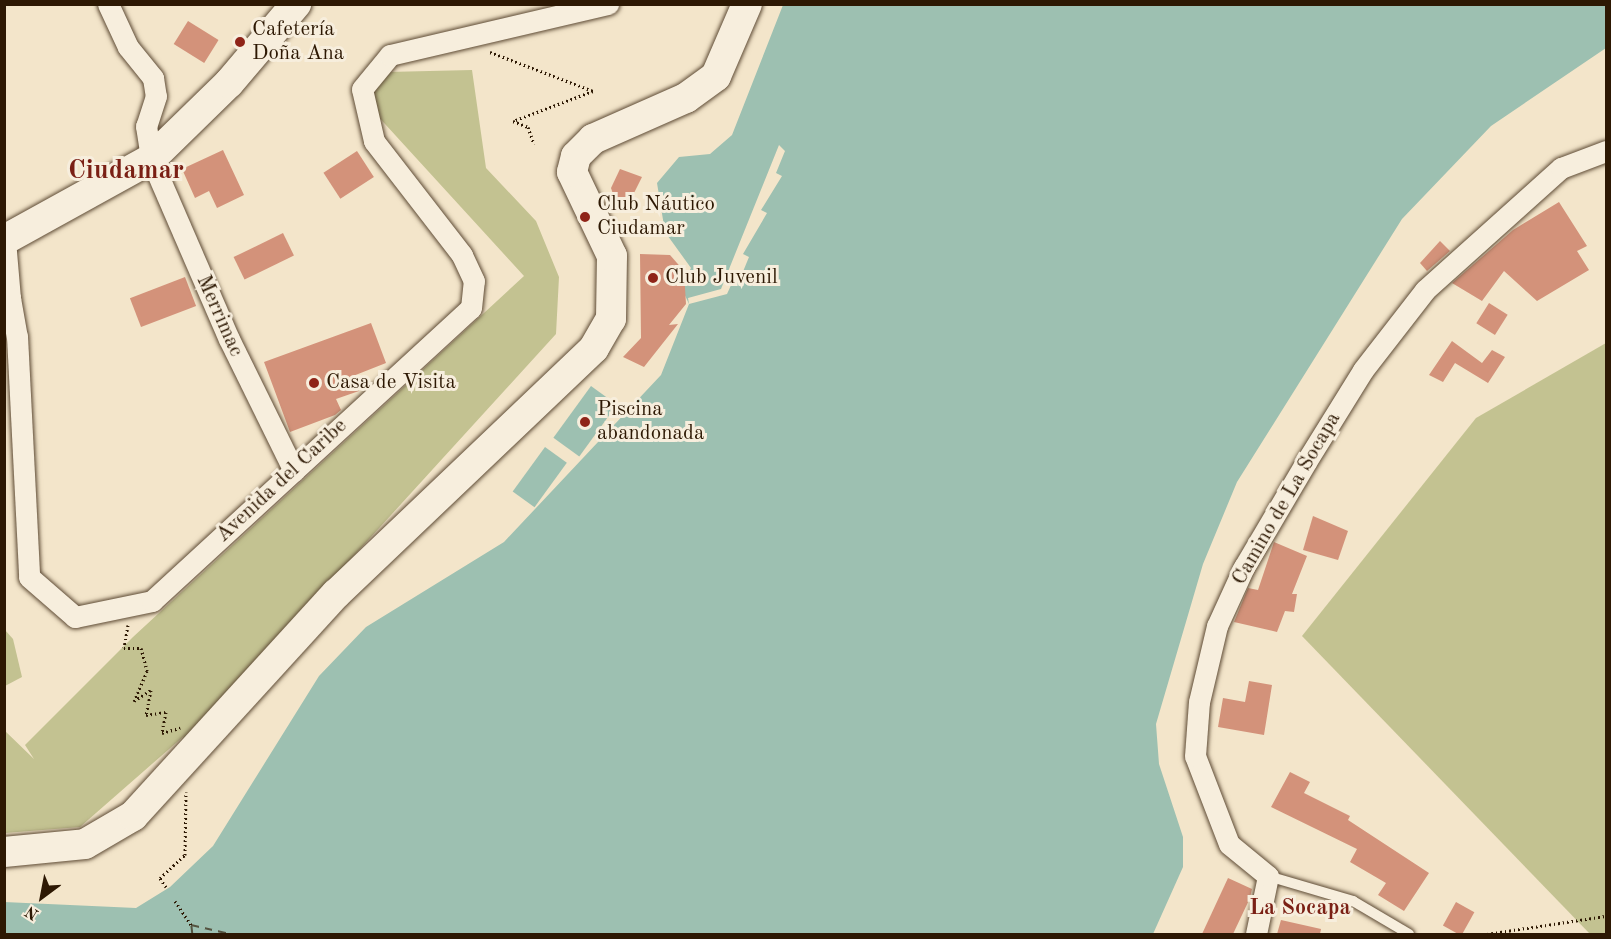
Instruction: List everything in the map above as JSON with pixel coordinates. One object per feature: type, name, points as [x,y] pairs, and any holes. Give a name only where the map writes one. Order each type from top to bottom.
[{"type":"main road","points":[[5,240],[151,159],[230,83],[296,4]]},
{"type":"main road","points":[[4,852],[86,844],[133,816],[336,594],[594,348],[611,319],[612,256],[572,172],[576,156],[593,139],[686,98],[716,76],[747,4]]},
{"type":"street","name":"Merrimac","points":[[108,4],[129,47],[153,78],[156,96],[146,126],[151,159],[229,339],[294,471]]},
{"type":"street","name":"Avenida del Caribe","points":[[5,240],[7,296],[17,336],[28,577],[75,617],[152,601],[471,308],[474,281],[462,255],[374,141],[362,89],[390,55],[608,4]]},
{"type":"street","name":"Camino de La Socapa","points":[[1268,876],[1229,844],[1194,756],[1199,702],[1216,626],[1244,567],[1364,370],[1425,290],[1561,168],[1606,151]]},
{"type":"street","points":[[1256,934],[1268,876]]},
{"type":"lane","points":[[1268,876],[1353,901],[1409,934]]},
{"type":"path","points":[[459,40],[593,91],[513,121],[528,126],[534,144]]},
{"type":"path","points":[[124,648],[141,648],[147,671],[134,701],[151,690],[146,715],[166,712],[162,733],[181,727],[179,735]]},
{"type":"path","points":[[166,887],[160,878],[185,855],[189,795]]},
{"type":"path","points":[[175,901],[191,925]]},
{"type":"path","points":[[1487,934],[1606,916]]},
{"type":"shaded area","points":[[783,5],[1606,5],[1606,48],[1491,126],[1402,219],[1237,482],[1203,564],[1156,724],[1159,764],[1183,837],[1183,867],[1153,934],[5,934],[4,902],[136,908],[170,887],[213,846],[319,676],[366,627],[504,542],[661,375],[689,304],[681,287],[691,268],[665,232],[657,183],[679,157],[710,154],[732,135]]},
{"type":"shaded area","points":[[472,70],[486,168],[536,221],[559,277],[556,334],[175,752],[184,736],[80,827],[5,833],[4,730],[34,759],[25,745],[133,637],[524,276],[364,101],[387,72]]},
{"type":"shaded area","points":[[1606,343],[1606,934],[1590,934],[1302,636],[1476,418]]},
{"type":"shaded area","name":"Piscina abandonada","points":[[591,386],[617,405],[579,457],[553,438]]},
{"type":"shaded area","name":"Piscina abandonada","points":[[545,447],[567,463],[535,507],[513,491]]},
{"type":"shaded area","points":[[5,630],[13,639],[22,677],[5,686]]},
{"type":"pier","points":[[779,145],[785,151],[776,173],[782,176],[761,210],[767,213],[743,254],[749,257],[742,274],[737,272],[727,294],[689,304],[688,298],[721,289]]},
{"type":"building","points":[[188,21],[219,40],[204,63],[174,44]]},
{"type":"building","points":[[223,150],[244,195],[217,208],[209,191],[195,198],[182,169]]},
{"type":"building","points":[[357,151],[374,177],[340,199],[323,173]]},
{"type":"building","points":[[620,169],[642,177],[628,205],[614,197],[611,188]]},
{"type":"building","points":[[1559,202],[1587,246],[1577,251],[1589,270],[1537,301],[1504,271],[1482,301],[1452,283],[1513,230]]},
{"type":"building","points":[[283,233],[294,255],[245,280],[234,257]]},
{"type":"building","points":[[1440,241],[1450,251],[1427,271],[1420,263]]},
{"type":"building","points":[[640,254],[670,255],[684,271],[686,304],[669,325],[678,324],[644,367],[623,357],[641,338]]},
{"type":"building","points":[[185,277],[196,306],[141,327],[130,298]]},
{"type":"building","points":[[1489,303],[1508,315],[1495,335],[1476,323]]},
{"type":"building","name":"Casa de Visita","points":[[371,323],[386,363],[353,376],[359,391],[336,399],[341,410],[335,415],[290,432],[264,362]]},
{"type":"building","points":[[1452,341],[1482,363],[1492,350],[1505,357],[1488,383],[1455,363],[1443,382],[1429,375]]},
{"type":"building","points":[[1313,516],[1348,531],[1338,560],[1303,550]]},
{"type":"building","points":[[1274,542],[1307,556],[1292,594],[1297,594],[1294,612],[1285,611],[1277,632],[1234,622],[1248,588],[1258,590]]},
{"type":"building","points":[[1249,681],[1272,685],[1264,735],[1218,727],[1223,698],[1245,702]]},
{"type":"building","points":[[1290,772],[1310,782],[1304,793],[1350,816],[1348,820],[1429,873],[1404,911],[1378,895],[1386,883],[1350,862],[1357,849],[1271,807]]},
{"type":"building","points":[[1228,878],[1252,889],[1250,898],[1233,934],[1202,934]]},
{"type":"building","points":[[1456,902],[1474,912],[1462,934],[1443,926]]},
{"type":"building","points":[[1281,920],[1321,929],[1320,934],[1277,934]]},
{"type":"ferry route","points":[[192,934],[191,925],[229,934]]},
{"type":"place","name":"Cafetería Doña Ana","points":[[240,42]]},
{"type":"place","name":"Club Náutico Ciudamar","points":[[585,217]]},
{"type":"place","name":"Club Juvenil","points":[[653,278]]},
{"type":"place","name":"Casa de Visita","points":[[314,383]]},
{"type":"place","name":"Piscina abandonada","points":[[585,422]]},
{"type":"district","name":"Ciudamar","points":[[126,171]]},
{"type":"district","name":"La Socapa","points":[[1300,909]]}]
